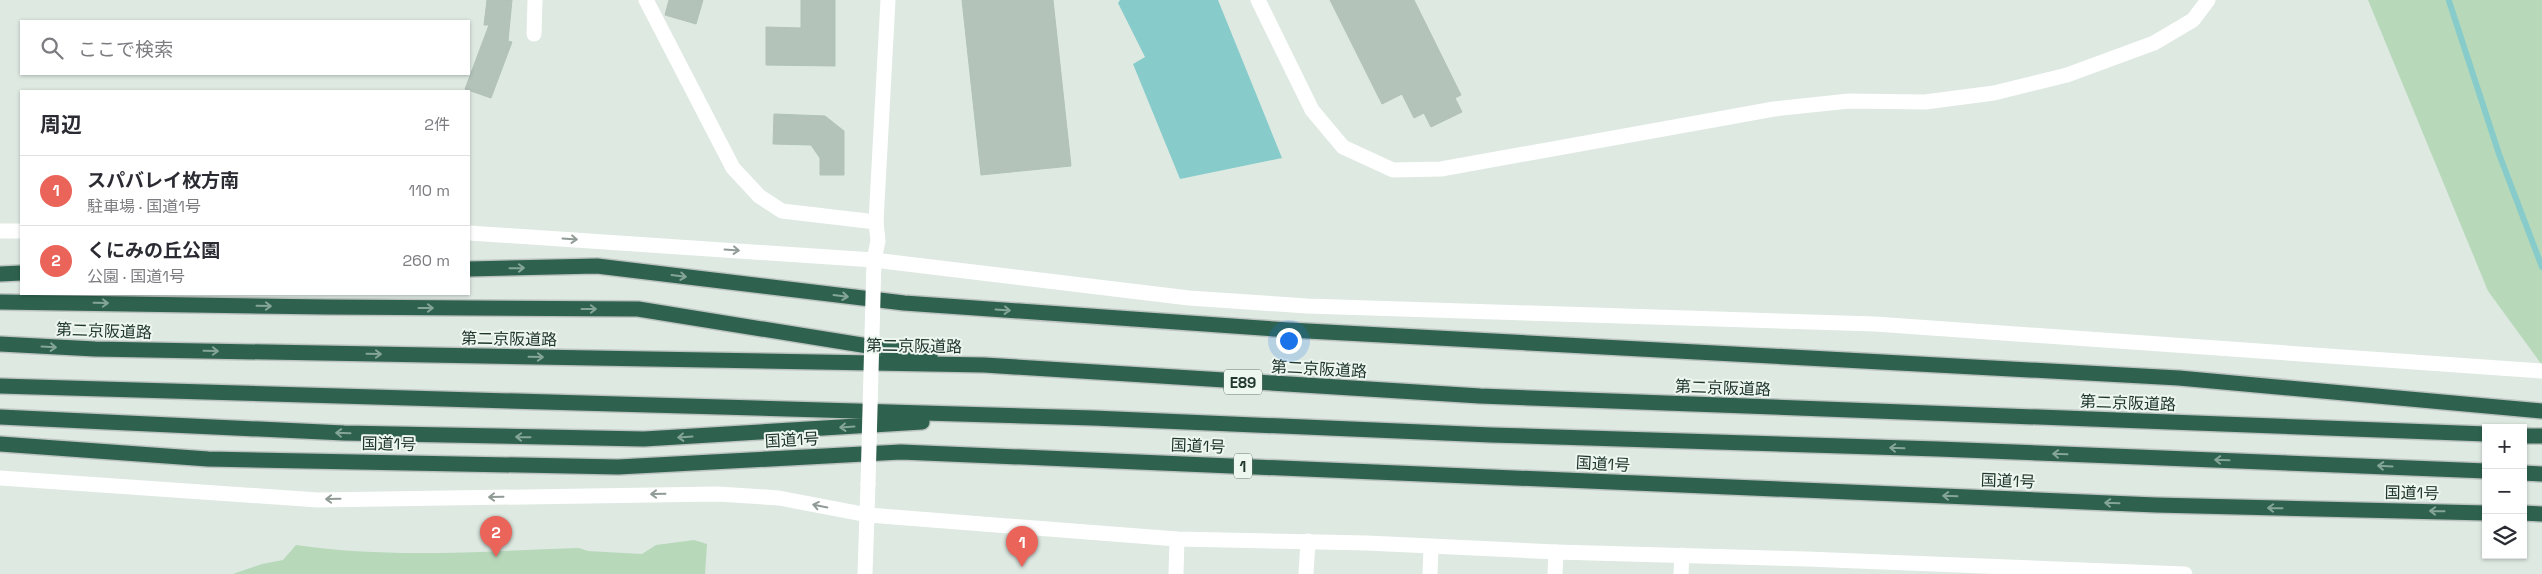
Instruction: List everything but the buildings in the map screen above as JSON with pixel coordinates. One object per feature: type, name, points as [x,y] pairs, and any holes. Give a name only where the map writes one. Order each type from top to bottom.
[{"type":"highway","points":[[470,269],[597,266],[904,303],[1289,330],[2179,378],[2542,411]]},
{"type":"highway","points":[[0,274],[20,273]]},
{"type":"highway","points":[[0,302],[327,308],[638,309],[984,365]]},
{"type":"highway","name":"第二京阪道路","points":[[0,344],[95,349],[984,365],[1480,396],[2482,434]]},
{"type":"highway","points":[[0,386],[1018,416],[2482,471]]},
{"type":"highway","points":[[0,417],[344,434],[644,439],[1018,416]]},
{"type":"highway","points":[[2527,436],[2542,436]]},
{"type":"highway","name":"国道1号","points":[[0,444],[208,459],[618,467],[901,452],[2156,505],[2482,513]]},
{"type":"highway","points":[[2527,473],[2542,474]]},
{"type":"highway","points":[[2527,513],[2542,514]]},
{"type":"street","points":[[534,34],[535,0]]},
{"type":"street","points":[[646,0],[733,168],[760,196],[782,211],[876,222]]},
{"type":"street","points":[[865,574],[874,260],[878,241],[876,222],[888,0]]},
{"type":"street","points":[[1258,0],[1312,110],[1344,147],[1393,170],[1441,169],[1774,109],[1849,101],[1925,102],[1994,93],[2066,75],[2154,43],[2193,20],[2208,0]]},
{"type":"street","points":[[0,230],[20,231]]},
{"type":"street","points":[[470,233],[874,260],[1189,298],[1307,306],[1874,324],[2542,371]]},
{"type":"street","points":[[0,478],[318,500],[718,494],[779,498],[868,515],[1177,539],[1308,541],[1682,556],[1807,567],[2185,574]]},
{"type":"street","points":[[1176,574],[1177,539]]},
{"type":"street","points":[[1306,574],[1308,541]]},
{"type":"street","points":[[1430,574],[1431,547]]},
{"type":"street","points":[[1555,574],[1556,552]]},
{"type":"street","points":[[1681,574],[1682,556]]},
{"type":"green space","points":[[2368,0],[2542,0],[2542,365],[2488,291]]},
{"type":"green space","points":[[694,540],[707,544],[705,574],[233,574],[262,564],[283,560],[296,545],[367,552],[402,553],[579,548],[588,551],[642,554],[656,545]]},
{"type":"water","points":[[1120,0],[1218,0],[1282,158],[1180,179],[1133,64],[1145,57],[1118,3]]},
{"type":"waterway","points":[[2449,1],[2499,154],[2542,267]]},
{"type":"place","name":"くにみの丘公園","points":[[496,557]]},
{"type":"place","name":"スパバレイ枚方南","points":[[1022,567]]}]
